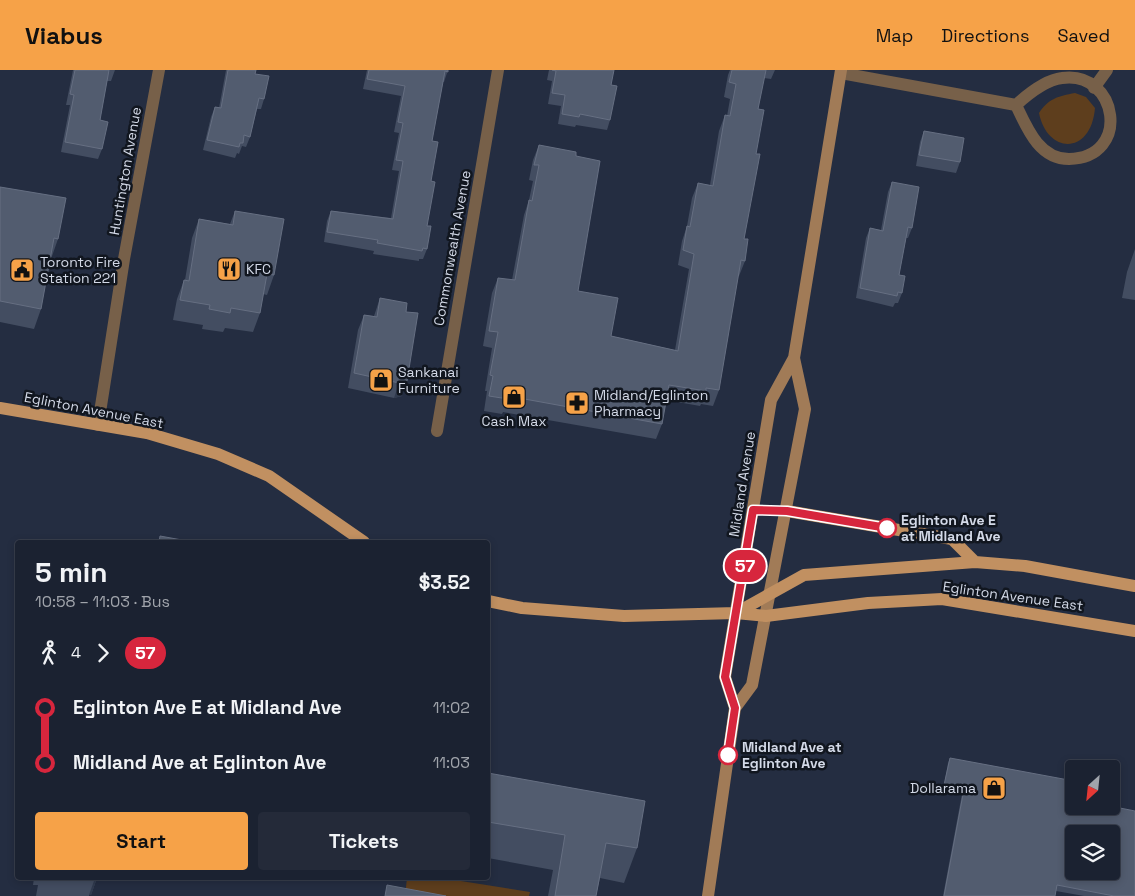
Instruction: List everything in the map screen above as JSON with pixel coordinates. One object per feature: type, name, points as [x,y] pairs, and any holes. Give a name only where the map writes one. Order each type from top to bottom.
[{"type":"main road","name":"Midland Avenue","points":[[708,896],[735,708],[725,677],[771,400],[794,358],[841,71]]},
{"type":"main road","name":"Midland Avenue","points":[[735,708],[752,685],[787,511],[805,409],[794,358]]},
{"type":"main road","name":"Eglinton Avenue East","points":[[0,408],[156,436],[218,454],[269,476],[361,540]]},
{"type":"main road","name":"Eglinton Avenue East","points":[[787,511],[952,539],[975,562]]},
{"type":"main road","name":"Eglinton Avenue East","points":[[736,613],[804,575],[975,562],[1025,566],[1135,586]]},
{"type":"main road","name":"Eglinton Avenue East","points":[[490,600],[522,608],[624,616],[736,613],[766,616],[868,603],[942,599],[1135,631]]},
{"type":"street","name":"Huntington Avenue","points":[[98,425],[124,259],[159,70]]},
{"type":"street","name":"Commonwealth Avenue","points":[[436,431],[498,70]]},
{"type":"street","points":[[1094,88],[1107,70]]},
{"type":"street","points":[[841,71],[1016,105]]},
{"type":"street","points":[[1061,78],[1085,81],[1102,94],[1111,112],[1104,144],[1087,157],[1062,159],[1049,153],[1036,143],[1016,105],[1029,93],[1061,78]]},
{"type":"shaded area","points":[[1075,93],[1086,97],[1095,108],[1092,124],[1086,135],[1078,141],[1068,144],[1059,142],[1044,127],[1039,113],[1046,104],[1054,99]]},
{"type":"shaded area","points":[[407,880],[455,880],[530,892],[529,896],[405,896]]},
{"type":"building","points":[[75,70],[109,70],[100,120],[108,122],[102,149],[65,142],[74,95],[70,94]]},
{"type":"building","points":[[228,70],[256,70],[255,74],[269,76],[264,99],[259,98],[250,137],[244,135],[243,143],[240,143],[239,147],[207,140],[215,107],[221,108]]},
{"type":"building","points":[[369,70],[448,70],[448,72],[445,71],[432,141],[438,142],[431,181],[435,182],[427,226],[431,226],[427,249],[423,248],[422,251],[377,243],[378,240],[327,232],[331,211],[393,219],[403,161],[396,160],[403,123],[398,122],[405,86],[367,79]]},
{"type":"building","points":[[552,70],[614,70],[611,85],[617,86],[610,120],[580,114],[579,117],[562,114],[565,95],[552,93],[556,71]]},
{"type":"building","points":[[732,70],[766,70],[758,109],[764,110],[756,154],[760,154],[744,239],[748,239],[745,261],[741,260],[719,390],[706,388],[706,391],[669,385],[662,424],[508,396],[508,399],[489,396],[493,376],[490,375],[498,332],[489,331],[498,278],[515,280],[529,200],[532,201],[539,165],[534,165],[539,145],[576,152],[576,156],[600,161],[578,291],[618,298],[611,336],[678,351],[694,254],[683,250],[687,226],[690,227],[698,183],[713,186],[725,115],[730,116],[736,84],[729,82]]},
{"type":"building","points":[[924,131],[964,138],[960,162],[919,155]]},
{"type":"building","points":[[892,182],[919,187],[912,228],[908,227],[899,275],[905,276],[902,293],[898,292],[897,296],[860,288],[870,228],[883,231]]},
{"type":"building","name":"Toronto Fire Station 221","points":[[0,187],[66,198],[58,239],[54,238],[41,309],[0,301]]},
{"type":"building","name":"KFC","points":[[235,211],[284,219],[274,275],[267,274],[260,313],[231,308],[230,313],[209,309],[210,305],[180,300],[184,280],[189,281],[199,219],[233,225]]},
{"type":"building","points":[[380,298],[407,303],[406,312],[418,313],[407,381],[399,383],[354,373],[364,315],[377,317]]},
{"type":"building","points":[[160,536],[182,540],[159,540]]},
{"type":"building","points":[[950,758],[1065,779],[1065,815],[1120,815],[1120,808],[1135,811],[1135,896],[1114,896],[1057,885],[1055,896],[944,896],[964,789],[944,785]]},
{"type":"building","points":[[490,773],[645,801],[637,848],[606,843],[596,896],[555,896],[565,835],[490,822]]},
{"type":"building","points":[[387,885],[446,896],[385,896]]},
{"type":"bus line","name":"57","points":[[728,755],[735,708],[725,677],[753,510],[787,511],[887,528]]},
{"type":"place","name":"KFC","points":[[229,269]]},
{"type":"place","name":"Toronto Fire Station 221","points":[[22,270]]},
{"type":"place","name":"Sankanai Furniture","points":[[381,380]]},
{"type":"place","name":"Cash Max","points":[[514,397]]},
{"type":"place","name":"Midland/Eglinton Pharmacy","points":[[577,403]]},
{"type":"place","name":"Eglinton Ave E at Midland Ave","points":[[887,528]]},
{"type":"place","name":"Midland Ave at Eglinton Ave","points":[[728,755]]},
{"type":"place","name":"Dollarama","points":[[994,788]]}]
